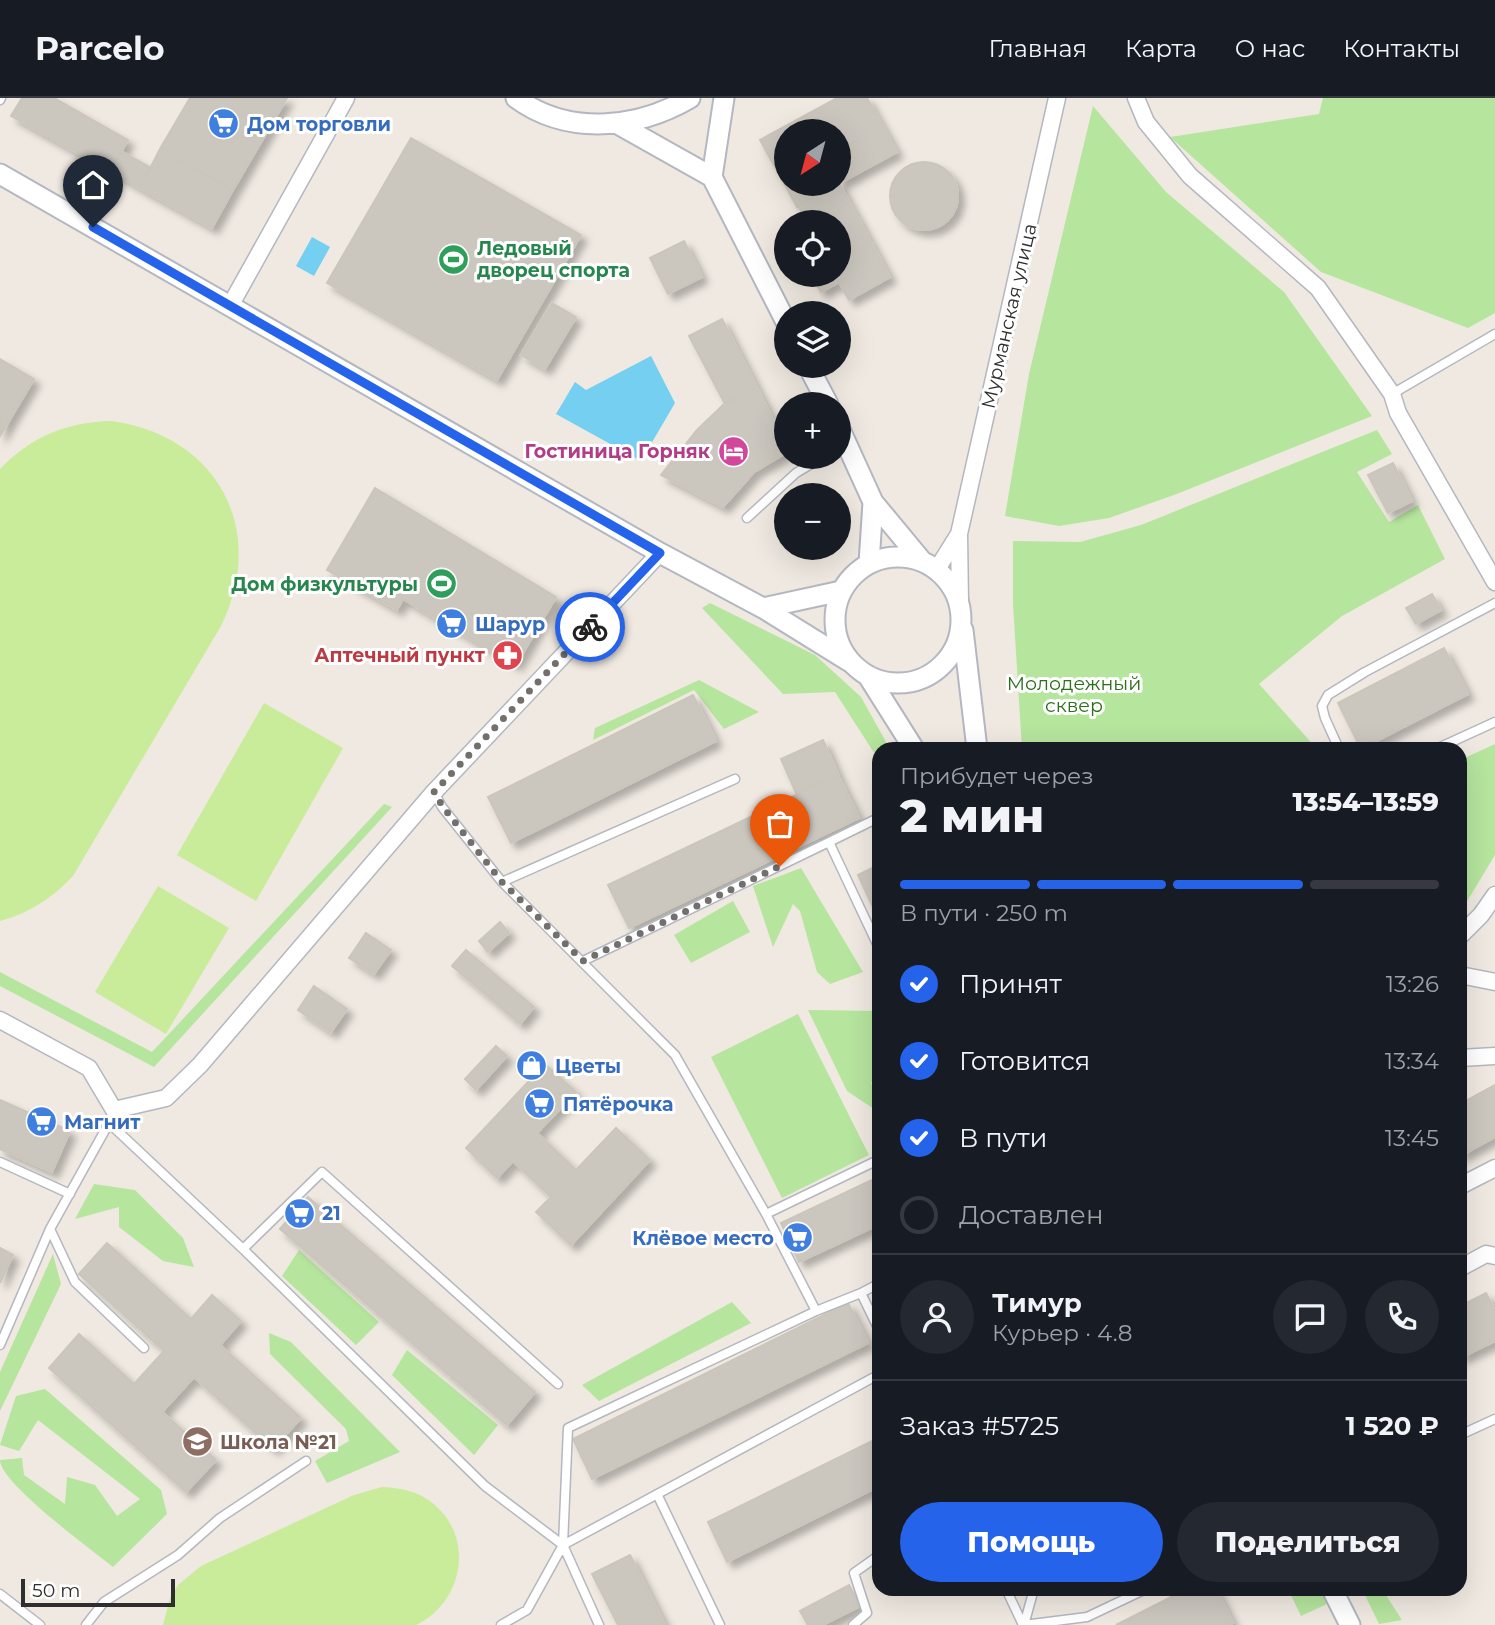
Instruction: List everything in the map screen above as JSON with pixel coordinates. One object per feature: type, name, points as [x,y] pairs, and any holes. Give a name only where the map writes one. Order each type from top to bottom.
[{"type":"street","points":[[230,306],[346,98]]},
{"type":"street","points":[[516,98],[538,111],[570,121],[602,125],[652,116],[690,98]]},
{"type":"street","points":[[712,177],[724,98]]},
{"type":"street","name":"Мурманская улица","points":[[959,534],[1057,98]]},
{"type":"street","points":[[1136,98],[1146,122],[1190,176],[1318,288],[1392,394],[1398,412],[1495,582]]},
{"type":"street","points":[[616,123],[712,177],[775,301]]},
{"type":"street","points":[[0,174],[660,553],[763,608],[850,662],[868,676],[910,742]]},
{"type":"street","points":[[851,458],[873,502],[930,565],[953,586],[961,613],[959,638],[949,657],[928,676],[913,681],[891,683],[868,676]]},
{"type":"street","points":[[869,563],[873,502]]},
{"type":"street","points":[[930,565],[959,534]]},
{"type":"street","points":[[959,534],[961,613],[976,742]]},
{"type":"street","points":[[0,1020],[89,1068],[111,1116],[166,1098],[192,1073],[434,792],[660,553]]},
{"type":"street","points":[[850,662],[836,632],[835,611],[841,591],[851,577],[869,563],[893,556],[930,565]]},
{"type":"street","points":[[763,608],[841,591]]},
{"type":"street","points":[[1467,929],[1495,895]]},
{"type":"street","points":[[1467,976],[1495,982]]},
{"type":"street","points":[[1467,1058],[1495,1056]]},
{"type":"street","points":[[1467,1182],[1495,1168]]},
{"type":"street","points":[[1467,1264],[1486,1254],[1495,1256]]},
{"type":"street","points":[[1335,1596],[1349,1625]]},
{"type":"lane","points":[[1392,394],[1495,334]]},
{"type":"lane","points":[[747,518],[803,469]]},
{"type":"lane","points":[[1336,742],[1322,706],[1328,695],[1365,672],[1495,603]]},
{"type":"lane","points":[[1451,742],[1495,722]]},
{"type":"lane","points":[[502,882],[735,779]]},
{"type":"lane","points":[[434,792],[502,882],[675,1055],[765,1214],[816,1311]]},
{"type":"lane","points":[[583,961],[872,821]]},
{"type":"lane","points":[[829,842],[872,933]]},
{"type":"lane","points":[[0,1345],[50,1229],[111,1116],[485,1486],[563,1545],[599,1625]]},
{"type":"lane","points":[[0,1162],[70,1194]]},
{"type":"lane","points":[[765,1214],[872,1163]]},
{"type":"lane","points":[[243,1249],[323,1172],[558,1384]]},
{"type":"lane","points":[[50,1229],[75,1282],[144,1348]]},
{"type":"lane","points":[[501,1625],[527,1610],[563,1545],[568,1428],[872,1287]]},
{"type":"lane","points":[[861,1293],[872,1316]]},
{"type":"lane","points":[[0,1320],[9,1324]]},
{"type":"lane","points":[[563,1545],[872,1378]]},
{"type":"lane","points":[[1467,1432],[1495,1419]]},
{"type":"lane","points":[[86,1625],[104,1602],[178,1556],[220,1518],[306,1461]]},
{"type":"lane","points":[[657,1494],[720,1625]]},
{"type":"lane","points":[[853,1625],[867,1613],[854,1573],[872,1560]]},
{"type":"lane","points":[[1009,1596],[1023,1625]]},
{"type":"lane","points":[[1023,1625],[1032,1596]]},
{"type":"lane","points":[[1023,1625],[1087,1617],[1131,1596]]},
{"type":"lane","points":[[3,1598],[40,1625]]},
{"type":"green space","points":[[1323,98],[1495,98],[1495,313],[1468,328],[1321,272],[1170,137],[1319,114]]},
{"type":"green space","points":[[1093,106],[1166,192],[1284,292],[1372,416],[1109,518],[1059,526],[1005,516],[1029,374]]},
{"type":"green space","points":[[112,421],[149,430],[180,446],[205,467],[224,493],[235,523],[239,556],[234,590],[221,626],[73,876],[40,904],[0,921],[0,469],[25,448],[51,433],[80,424]]},
{"type":"green space","name":"Молодежный сквер","points":[[1377,430],[1392,454],[1357,472],[1389,522],[1418,505],[1445,559],[1342,616],[1259,684],[1311,742],[1022,742],[1013,604],[1013,541],[1080,542],[1141,525]]},
{"type":"green space","points":[[710,603],[815,655],[861,697],[886,742],[872,742],[872,750],[835,692],[783,694],[702,608]]},
{"type":"green space","points":[[699,680],[759,712],[724,729],[694,690],[593,740],[595,728]]},
{"type":"green space","points":[[264,703],[343,748],[256,901],[177,855]]},
{"type":"green space","points":[[1495,744],[1495,855],[1467,901],[1467,757]]},
{"type":"green space","points":[[384,804],[392,807],[154,1067],[0,986],[0,972],[152,1052]]},
{"type":"green space","points":[[801,868],[863,972],[830,984],[817,972],[800,911],[793,904],[773,947],[753,886]]},
{"type":"green space","points":[[158,886],[229,928],[166,1034],[95,992]]},
{"type":"green space","points":[[733,901],[750,932],[691,963],[674,935]]},
{"type":"green space","points":[[808,1010],[872,1011],[872,1108],[847,1091]]},
{"type":"green space","points":[[798,1014],[869,1155],[782,1198],[711,1057]]},
{"type":"green space","points":[[94,1184],[135,1190],[183,1238],[194,1267],[163,1261],[119,1227],[119,1207],[75,1219]]},
{"type":"green space","points":[[299,1250],[379,1322],[356,1345],[282,1276]]},
{"type":"green space","points":[[53,1254],[61,1284],[0,1411],[0,1372]]},
{"type":"green space","points":[[732,1302],[751,1323],[599,1401],[582,1385]]},
{"type":"green space","points":[[269,1333],[291,1342],[400,1452],[327,1483],[315,1461],[349,1441],[346,1429],[270,1354]]},
{"type":"green space","points":[[407,1350],[498,1425],[474,1455],[392,1375]]},
{"type":"green space","points":[[45,1389],[161,1490],[167,1514],[113,1567],[30,1499],[4,1471],[0,1460],[22,1458],[24,1475],[65,1504],[67,1477],[95,1485],[117,1516],[140,1499],[38,1420],[19,1451],[0,1445],[16,1396]]},
{"type":"green space","points":[[382,1487],[405,1490],[425,1498],[449,1521],[456,1537],[458,1571],[452,1588],[444,1603],[416,1625],[163,1625],[170,1598],[178,1585],[201,1566],[354,1495]]},
{"type":"green space","points":[[1291,1596],[1323,1596],[1327,1604],[1301,1616]]},
{"type":"green space","points":[[1365,1596],[1387,1596],[1402,1620],[1379,1624]]},
{"type":"water","points":[[312,237],[330,247],[314,276],[296,266]]},
{"type":"water","points":[[651,356],[675,403],[641,461],[556,414],[575,382],[586,390]]},
{"type":"building","points":[[22,98],[54,98],[128,140],[110,171],[11,116]]},
{"type":"building","name":"Дом торговли","points":[[190,98],[287,98],[233,190],[160,149]]},
{"type":"building","points":[[837,98],[867,98],[897,152],[851,177],[851,119],[798,119]]},
{"type":"building","points":[[774,132],[774,165],[760,140]]},
{"type":"building","name":"Ледовый дворец спорта","points":[[411,138],[581,235],[497,380],[327,283]]},
{"type":"building","points":[[160,149],[233,190],[212,228],[140,188]]},
{"type":"building","points":[[121,151],[151,168],[140,188],[110,171]]},
{"type":"building","points":[[924,162],[937,164],[948,172],[956,183],[956,209],[948,220],[937,228],[924,230],[911,228],[900,220],[892,209],[890,196],[892,183],[900,172],[911,164]]},
{"type":"building","points":[[791,196],[817,196],[797,207]]},
{"type":"building","points":[[816,196],[846,196],[890,277],[849,300],[842,287],[851,287],[851,210],[800,210],[798,206]]},
{"type":"building","points":[[684,241],[702,277],[668,294],[650,258]]},
{"type":"building","points":[[552,303],[576,317],[545,369],[521,355]]},
{"type":"building","points":[[722,319],[757,387],[725,404],[689,336]]},
{"type":"building","points":[[0,359],[34,379],[0,436]]},
{"type":"building","points":[[757,387],[774,422],[774,460],[754,472],[723,507],[661,475],[697,430],[725,403]]},
{"type":"building","points":[[1393,463],[1412,501],[1388,513],[1368,475]]},
{"type":"building","name":"Дом физкультуры","points":[[375,488],[556,597],[516,665],[403,599],[397,610],[327,570]]},
{"type":"building","points":[[1432,594],[1441,610],[1416,624],[1406,608]]},
{"type":"building","points":[[1444,648],[1468,694],[1375,742],[1358,742],[1338,703]]},
{"type":"building","points":[[693,695],[716,741],[511,843],[488,797]]},
{"type":"building","points":[[823,740],[838,774],[796,793],[781,759]]},
{"type":"building","points":[[838,775],[859,818],[629,928],[608,885]]},
{"type":"building","points":[[872,868],[872,905],[858,875]]},
{"type":"building","points":[[500,922],[509,933],[488,952],[479,941]]},
{"type":"building","points":[[366,933],[391,950],[374,974],[349,958]]},
{"type":"building","points":[[466,950],[503,981],[489,997],[452,966]]},
{"type":"building","points":[[503,981],[534,1007],[520,1024],[489,997]]},
{"type":"building","points":[[314,986],[347,1009],[331,1032],[298,1010]]},
{"type":"building","points":[[496,1046],[507,1056],[476,1090],[465,1079]]},
{"type":"building","name":"Цветы","points":[[533,1058],[540,1064],[531,1074],[524,1068]]},
{"type":"building","points":[[545,1064],[576,1092],[537,1133],[576,1170],[616,1128],[650,1160],[571,1245],[536,1212],[551,1197],[513,1161],[497,1178],[466,1148]]},
{"type":"building","points":[[1495,1085],[1495,1137],[1467,1152],[1467,1100]]},
{"type":"building","points":[[0,1100],[70,1131],[52,1172],[0,1149]]},
{"type":"building","points":[[872,1180],[872,1228],[799,1262],[781,1223]]},
{"type":"building","points":[[308,1197],[535,1392],[507,1425],[280,1229]]},
{"type":"building","points":[[107,1243],[191,1319],[212,1295],[241,1321],[220,1345],[301,1418],[273,1449],[194,1377],[162,1412],[216,1460],[186,1492],[49,1368],[79,1334],[134,1384],[164,1351],[79,1274]]},
{"type":"building","points":[[0,1248],[13,1255],[0,1283]]},
{"type":"building","points":[[1486,1293],[1495,1311],[1495,1341],[1467,1355],[1467,1302]]},
{"type":"building","points":[[848,1303],[868,1343],[592,1479],[573,1439]]},
{"type":"building","points":[[872,1441],[872,1490],[727,1562],[708,1522]]},
{"type":"building","points":[[630,1555],[665,1625],[618,1625],[592,1574]]},
{"type":"building","points":[[849,1585],[860,1606],[823,1625],[808,1625],[800,1611]]},
{"type":"building","points":[[1173,1596],[1220,1596],[1233,1623],[1228,1625],[1116,1625]]},
{"type":"way so far","points":[[590,627],[434,792],[502,882],[583,961],[780,866]]},
{"type":"place","name":"Дом торговли","points":[[224,124]]},
{"type":"place","name":"Ледовый дворец спорта","points":[[454,259]]},
{"type":"place","name":"Гостиница Горняк","points":[[733,451]]},
{"type":"place","name":"Дом физкультуры","points":[[441,584]]},
{"type":"place","name":"Шарур","points":[[452,624]]},
{"type":"place","name":"Аптечный пункт","points":[[508,655]]},
{"type":"place","name":"Цветы","points":[[532,1066]]},
{"type":"place","name":"Пятёрочка","points":[[540,1104]]},
{"type":"place","name":"Магнит","points":[[41,1122]]},
{"type":"place","name":"21","points":[[299,1213]]},
{"type":"place","name":"Клёвое место","points":[[797,1238]]},
{"type":"place","name":"Школа №21","points":[[197,1442]]},
{"type":"route","points":[[93,227],[660,553],[590,627]]}]
